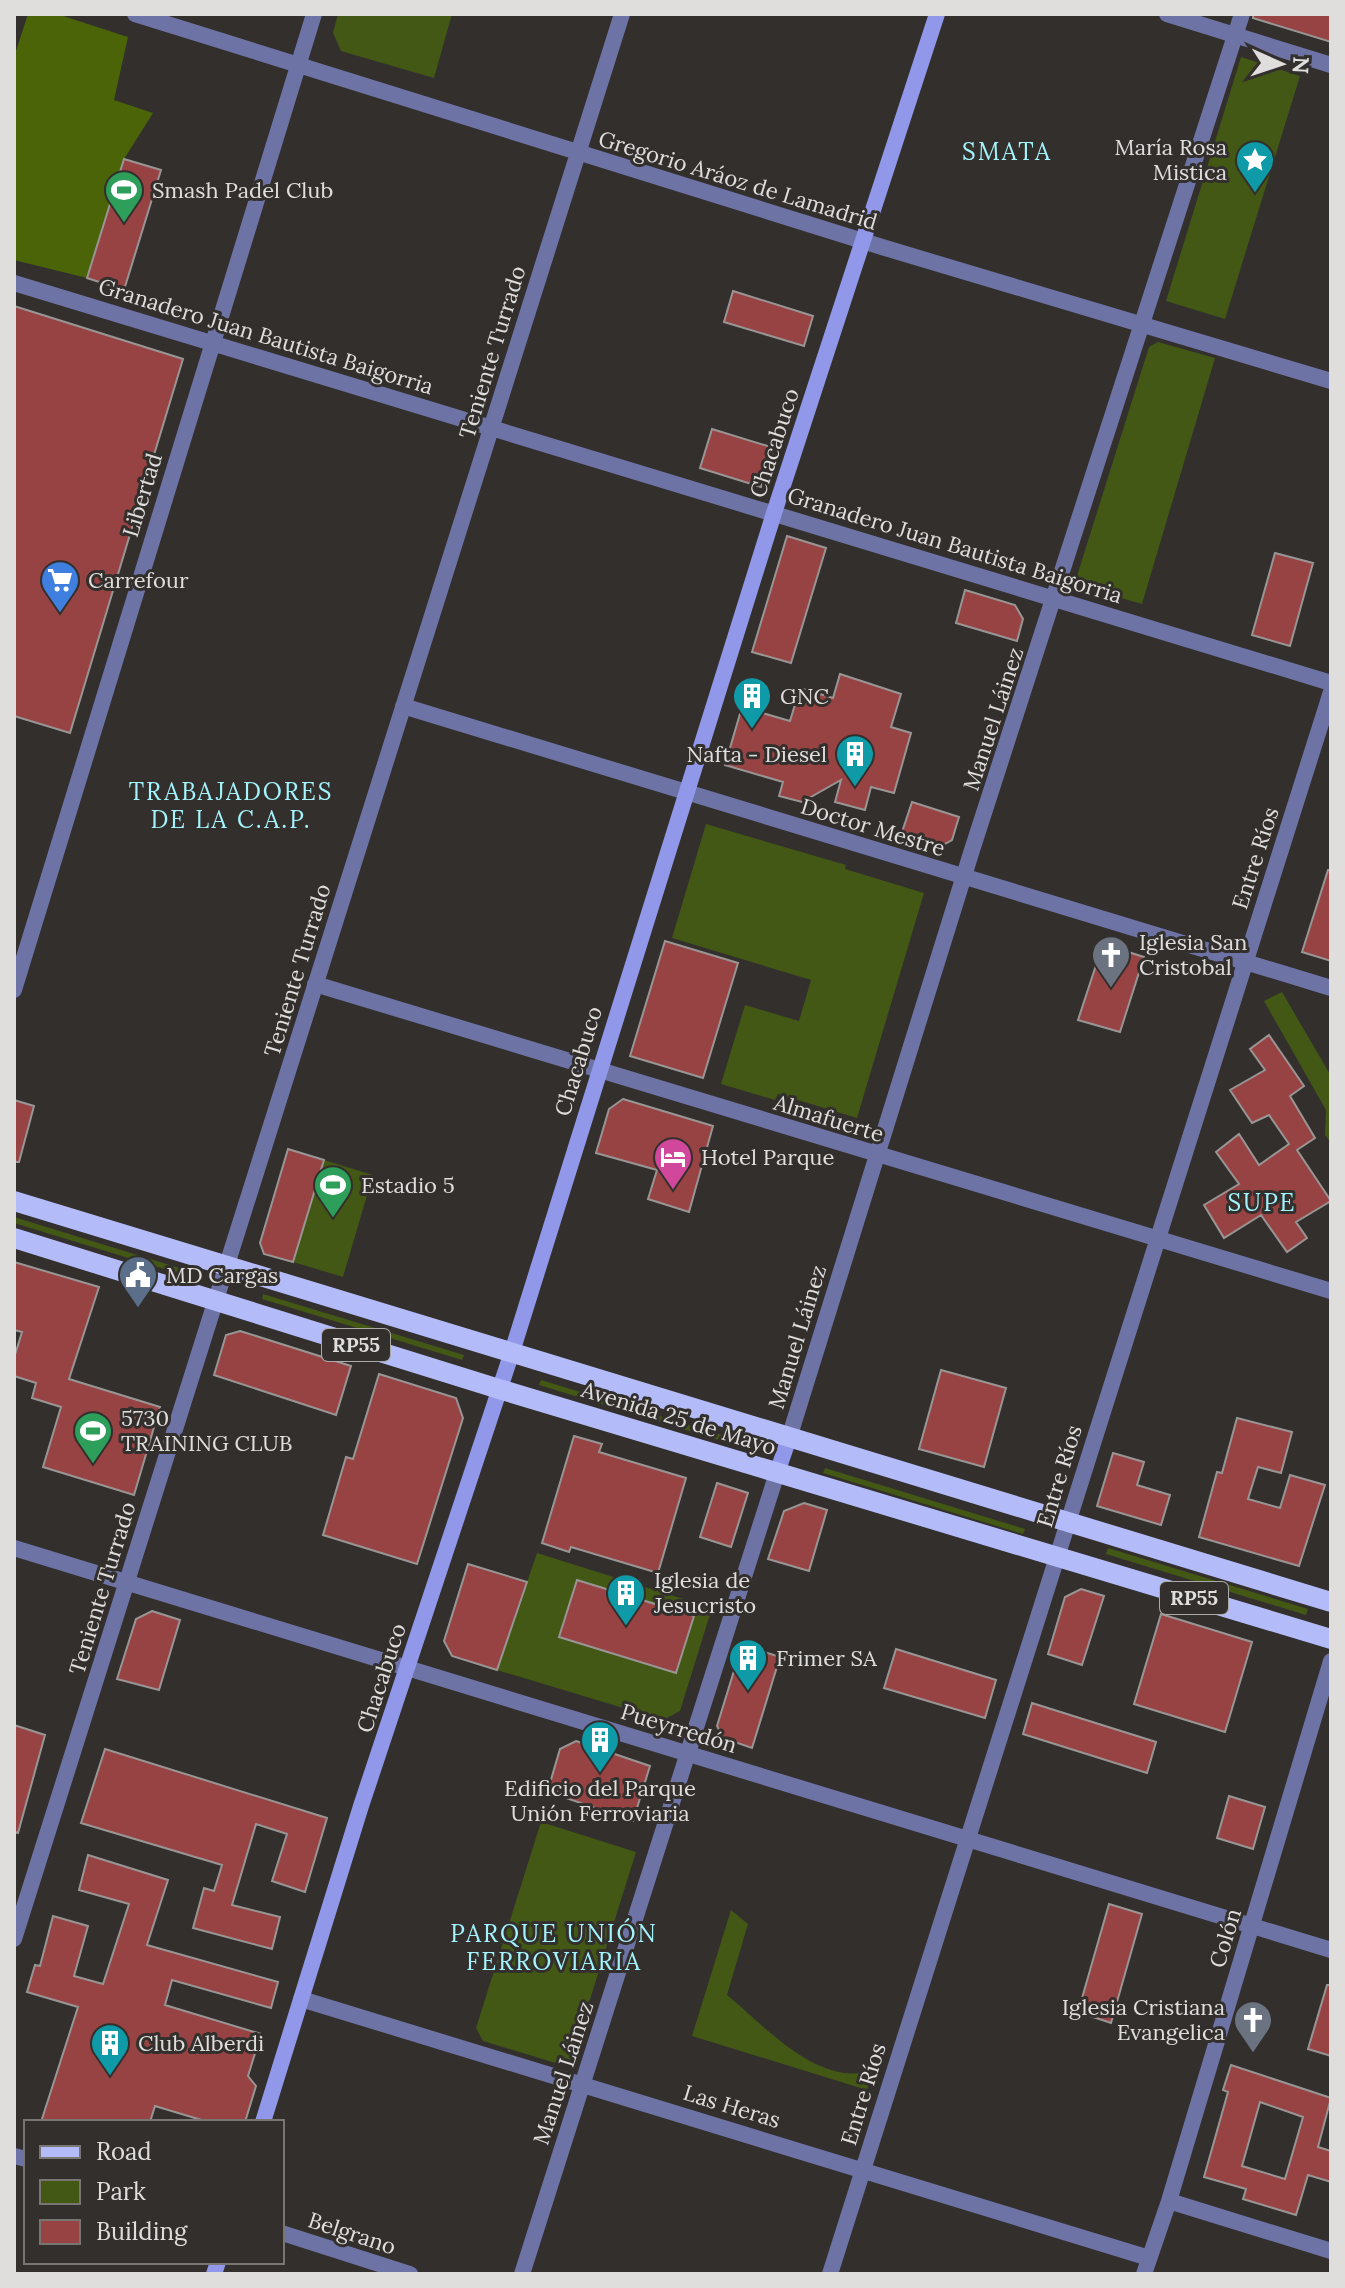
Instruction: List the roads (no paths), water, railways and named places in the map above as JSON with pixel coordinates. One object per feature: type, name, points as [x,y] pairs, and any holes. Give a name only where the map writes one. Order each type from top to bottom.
[{"type":"main road","name":"Chacabuco","points":[[264,2120],[512,1352],[774,513],[937,14]]},
{"type":"main road","name":"Avenida 25 de Mayo","points":[[14,1201],[1331,1602]]},
{"type":"main road","name":"Avenida 25 de Mayo","points":[[14,1238],[499,1389],[1331,1639]]},
{"type":"main road","points":[[777,1473],[789,1438]]},
{"type":"street","name":"Gregorio Aráoz de Lamadrid","points":[[135,14],[298,63],[577,154],[1331,381]]},
{"type":"street","name":"Libertad","points":[[14,990],[314,14]]},
{"type":"street","name":"Teniente Turrado","points":[[14,1939],[622,14]]},
{"type":"street","points":[[1167,14],[1331,65]]},
{"type":"street","name":"Manuel Láinez","points":[[789,1438],[963,878],[1242,14]]},
{"type":"street","name":"Granadero Juan Bautista Baigorria","points":[[14,283],[1331,683]]},
{"type":"street","name":"Entre Ríos","points":[[830,2274],[1331,692]]},
{"type":"street","name":"Doctor Mestre","points":[[403,706],[1331,988]]},
{"type":"street","name":"Almafuerte","points":[[315,984],[1331,1291]]},
{"type":"street","name":"Manuel Láinez","points":[[522,2274],[777,1473]]},
{"type":"street","name":"Pueyrredón","points":[[14,1548],[1331,1950]]},
{"type":"street","name":"Colón","points":[[1146,2266],[1169,2201],[1331,1661]]},
{"type":"street","name":"Las Heras","points":[[301,1999],[863,2169],[1146,2266]]},
{"type":"street","points":[[1169,2201],[1331,2251]]},
{"type":"street","name":"Belgrano","points":[[284,2234],[410,2274]]},
{"type":"place","name":"María Rosa Mistica","points":[[1255,194]]},
{"type":"place","name":"Smash Padel Club","points":[[124,224]]},
{"type":"place","name":"Carrefour","points":[[60,614]]},
{"type":"place","name":"GNC","points":[[752,730]]},
{"type":"place","name":"Nafta - Diesel","points":[[855,788]]},
{"type":"place","name":"Iglesia San Cristobal","points":[[1111,989]]},
{"type":"place","name":"Hotel Parque","points":[[673,1191]]},
{"type":"place","name":"Estadio 5","points":[[333,1219]]},
{"type":"place","name":"MD Cargas","points":[[138,1309]]},
{"type":"place","name":"5730 TRAINING CLUB","points":[[93,1465]]},
{"type":"place","name":"Iglesia de Jesucristo","points":[[626,1627]]},
{"type":"place","name":"Frimer SA","points":[[748,1692]]},
{"type":"place","name":"Edificio del Parque Unión Ferroviaria","points":[[600,1774]]},
{"type":"place","name":"Iglesia Cristiana Evangelica","points":[[1253,2054]]},
{"type":"place","name":"Club Alberdi","points":[[110,2077]]},
{"type":"district","name":"SMATA","points":[[1007,152]]},
{"type":"district","name":"TRABAJADORES DE LA C.A.P.","points":[[231,806]]},
{"type":"district","name":"SUPE","points":[[1262,1203]]},
{"type":"district","name":"PARQUE UNIÓN FERROVIARIA","points":[[554,1948]]}]
